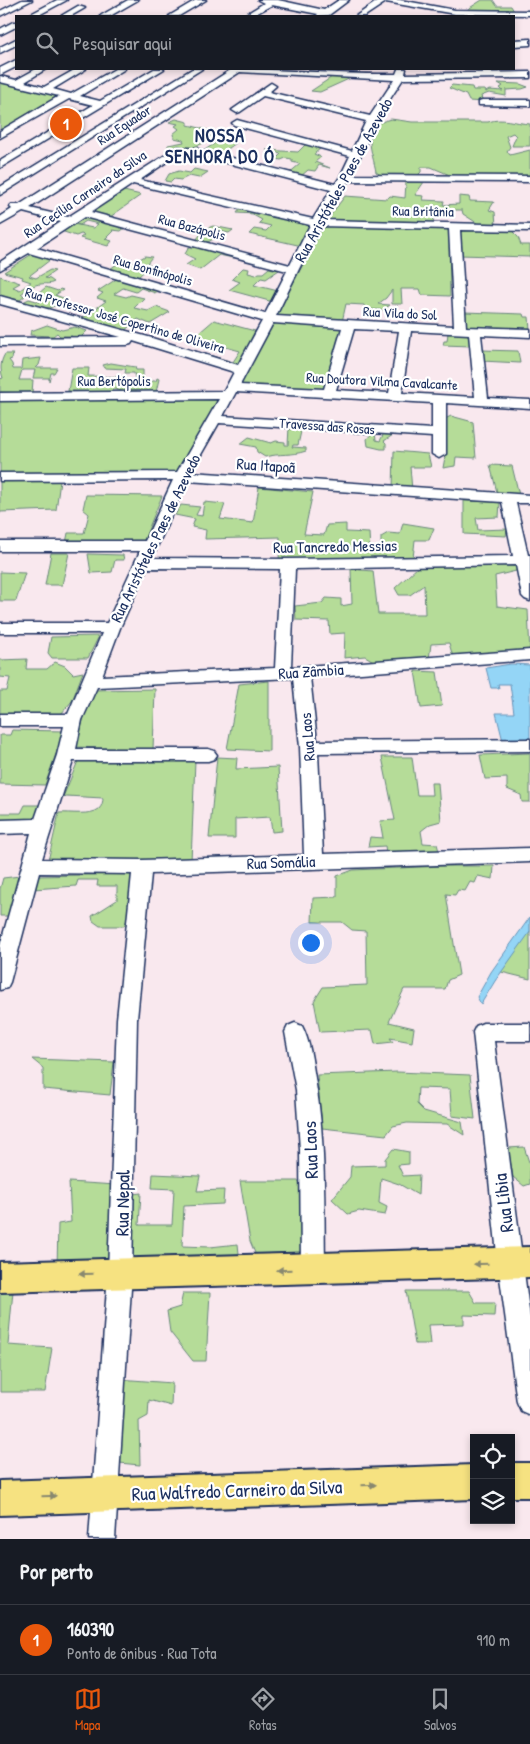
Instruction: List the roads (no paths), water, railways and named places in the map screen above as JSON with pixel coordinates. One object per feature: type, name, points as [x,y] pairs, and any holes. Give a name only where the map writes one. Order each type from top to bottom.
[{"type":"main road","points":[[0,1276],[520,1263]]},
{"type":"main road","points":[[515,1480],[530,1480]]},
{"type":"main road","name":"Rua Walfredo Carneiro da Silva","points":[[0,1498],[470,1482]]},
{"type":"street","points":[[0,14],[28,0]]},
{"type":"street","points":[[39,0],[60,2]]},
{"type":"street","points":[[106,15],[134,0]]},
{"type":"street","points":[[174,15],[202,0]]},
{"type":"street","points":[[262,0],[273,1],[322,15],[345,0]]},
{"type":"street","points":[[362,15],[385,0],[452,14],[530,13]]},
{"type":"street","points":[[249,15],[273,1]]},
{"type":"street","points":[[33,15],[60,2]]},
{"type":"street","points":[[452,14],[467,4]]},
{"type":"street","points":[[67,15],[81,8]]},
{"type":"street","points":[[0,32],[15,24]]},
{"type":"street","points":[[0,50],[15,42]]},
{"type":"street","points":[[515,42],[530,42]]},
{"type":"street","points":[[0,72],[15,64]]},
{"type":"street","points":[[17,83],[40,70]]},
{"type":"street","points":[[45,90],[80,70]]},
{"type":"street","points":[[0,135],[119,70]]},
{"type":"street","points":[[0,165],[158,70]]},
{"type":"street","points":[[0,192],[196,70]]},
{"type":"street","name":"Rua Equador","points":[[0,222],[237,70]]},
{"type":"street","points":[[256,70],[401,73],[505,72],[530,76]]},
{"type":"street","points":[[236,110],[290,72]]},
{"type":"street","name":"Rua Aristóteles Paes de Azevedo","points":[[0,982],[3,955],[32,866],[42,826],[66,755],[74,720],[112,628],[182,476],[215,420],[269,320],[316,223],[345,178],[372,119],[401,73]]},
{"type":"street","points":[[0,79],[101,104]]},
{"type":"street","points":[[131,86],[188,100]]},
{"type":"street","points":[[263,92],[372,119]]},
{"type":"street","points":[[482,103],[530,103]]},
{"type":"street","points":[[237,123],[356,154]]},
{"type":"street","name":"Rua Cecília Carneiro da Silva","points":[[0,266],[134,181],[174,152],[187,150],[337,188]]},
{"type":"street","points":[[345,178],[529,179],[530,192]]},
{"type":"street","name":"Rua Britânia","points":[[134,181],[316,223],[530,228]]},
{"type":"street","points":[[7,205],[69,221]]},
{"type":"street","name":"Rua Bazápolis","points":[[82,213],[294,270]]},
{"type":"street","points":[[454,226],[460,330]]},
{"type":"street","name":"Rua Bonfinópolis","points":[[29,249],[269,320]]},
{"type":"street","name":"Rua Professor José Copertino de Oliveira","points":[[0,300],[148,341],[241,370]]},
{"type":"street","name":"Rua Vila do Sol","points":[[269,320],[530,333]]},
{"type":"street","points":[[329,393],[349,325]]},
{"type":"street","points":[[395,397],[404,328]]},
{"type":"street","points":[[475,331],[482,402]]},
{"type":"street","points":[[0,342],[148,341]]},
{"type":"street","name":"Rua Doutora Vilma Cavalcante","points":[[230,391],[329,393],[530,404]]},
{"type":"street","name":"Rua Bertópolis","points":[[0,397],[230,391]]},
{"type":"street","points":[[439,454],[440,400]]},
{"type":"street","name":"Travessa das Rosas","points":[[215,420],[438,433]]},
{"type":"street","name":"Rua Itapoã","points":[[0,477],[182,476],[530,499]]},
{"type":"street","points":[[508,498],[526,560],[530,596]]},
{"type":"street","points":[[0,546],[149,546]]},
{"type":"street","name":"Rua Tancredo Messias","points":[[141,563],[288,564],[526,560]]},
{"type":"street","points":[[283,673],[288,564]]},
{"type":"street","points":[[0,628],[112,628]]},
{"type":"street","name":"Rua Zâmbia","points":[[91,682],[301,672],[530,655]]},
{"type":"street","name":"Rua Laos","points":[[301,672],[309,747],[314,862]]},
{"type":"street","points":[[0,720],[74,720]]},
{"type":"street","points":[[309,747],[530,745]]},
{"type":"street","points":[[66,755],[208,755]]},
{"type":"street","points":[[0,826],[42,826]]},
{"type":"street","name":"Rua Somália","points":[[32,866],[142,867],[530,855]]},
{"type":"street","name":"Rua Nepal","points":[[102,1539],[120,1273],[127,1019],[142,867]]},
{"type":"street","name":"Rua Laos","points":[[295,1032],[306,1080],[311,1129],[313,1269]]},
{"type":"street","name":"Rua Líbia","points":[[530,1032],[483,1032],[520,1263],[530,1402]]},
{"type":"water","points":[[511,664],[530,665],[530,742],[503,741],[496,713],[514,713],[510,684],[498,684],[499,688],[491,688],[486,668]]},
{"type":"water","points":[[530,917],[530,932],[481,1004],[477,997],[491,972]]},
{"type":"place","name":"160390","points":[[66,124]]},
{"type":"district","name":"NOSSA SENHORA DO Ó","points":[[220,146]]}]
